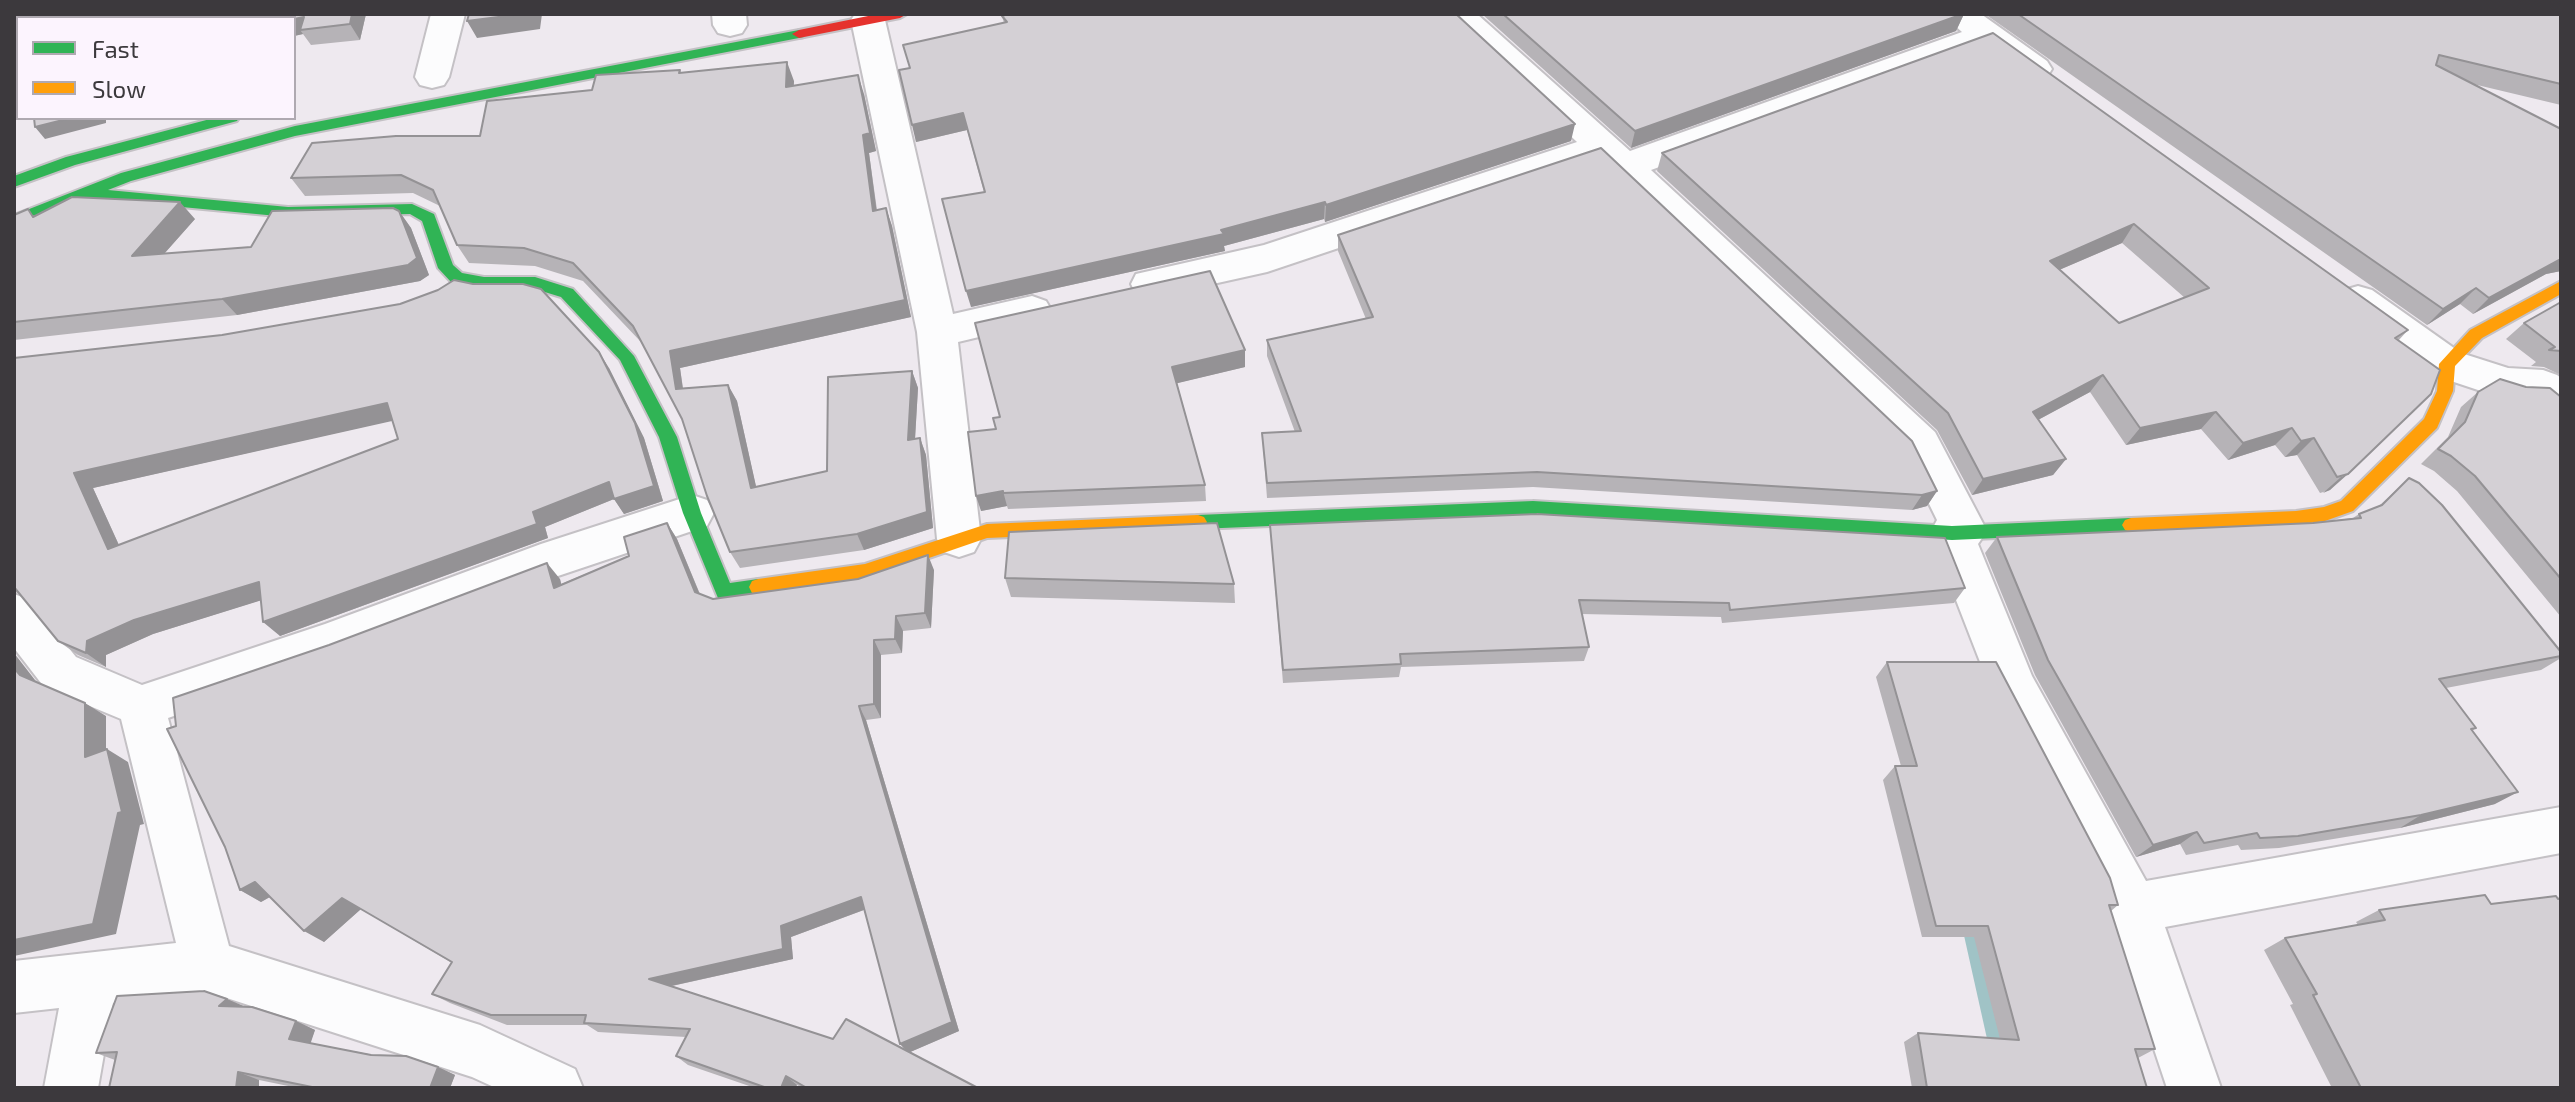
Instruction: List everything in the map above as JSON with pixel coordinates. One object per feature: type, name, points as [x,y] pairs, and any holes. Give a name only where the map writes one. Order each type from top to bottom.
[{"type":"street","points":[[432,77],[448,14]]},
{"type":"street","points":[[1457,14],[1920,444],[1959,532],[2012,685],[2133,908],[2194,1088]]},
{"type":"street","points":[[14,221],[126,177],[295,131],[884,17],[937,332],[959,539]]},
{"type":"street","points":[[1117,292],[1267,258],[1613,157],[1973,24],[2063,90]]},
{"type":"street","points":[[14,182],[71,161],[225,120]]},
{"type":"street","points":[[84,193],[288,212],[412,209],[429,218],[446,268],[457,278],[484,283],[535,283],[567,293],[626,356],[668,437],[692,513],[724,592],[865,572],[987,531],[1533,508],[1959,532],[2296,518],[2325,514],[2347,506],[2401,476],[2445,391],[2447,364],[2476,334],[2561,287]]},
{"type":"street","points":[[423,299],[457,278]]},
{"type":"street","points":[[2332,282],[2447,364],[2508,384],[2543,386],[2561,401]]},
{"type":"street","points":[[937,332],[1072,302]]},
{"type":"street","points":[[14,614],[60,672],[141,706],[329,643],[541,563],[692,513]]},
{"type":"street","points":[[141,706],[208,966]]},
{"type":"street","points":[[2133,908],[2561,830]]},
{"type":"street","points":[[14,987],[208,966],[480,1052],[556,1088]]},
{"type":"street","points":[[71,1088],[91,978]]},
{"type":"building","points":[[14,14],[352,14],[350,24],[300,30],[304,17],[296,19],[296,16],[16,16],[14,37]]},
{"type":"building","points":[[469,14],[522,14],[467,21]]},
{"type":"building","points":[[1456,14],[1575,124],[1326,205],[1325,202],[1221,230],[1224,234],[966,291],[942,199],[985,192],[963,113],[912,125],[899,70],[910,68],[903,45],[1007,22],[1002,16]]},
{"type":"building","points":[[1503,14],[1963,14],[1635,131]]},
{"type":"building","points":[[2018,14],[2561,14],[2561,84],[2439,55],[2436,65],[2561,129],[2561,259],[2489,298],[2476,288],[2443,309]]},
{"type":"building","points":[[1993,33],[2408,330],[2395,338],[2440,370],[2431,394],[2348,474],[2337,477],[2314,438],[2301,441],[2292,428],[2243,443],[2216,412],[2140,428],[2103,375],[2033,412],[2066,459],[1983,479],[1948,413],[1662,153]],"holes":[[[2134,224],[2209,288],[2119,323],[2050,261]]]},
{"type":"building","points":[[787,62],[786,87],[858,75],[870,133],[863,135],[873,211],[886,208],[905,300],[670,351],[676,389],[728,385],[751,488],[827,471],[828,377],[912,371],[908,440],[920,438],[927,512],[857,534],[730,552],[707,496],[682,419],[633,326],[573,263],[524,248],[457,245],[433,190],[401,175],[291,178],[312,143],[396,136],[480,136],[487,101],[592,90],[596,75],[680,70],[679,73]]},
{"type":"building","points":[[34,120],[63,120],[35,127]]},
{"type":"building","points":[[1601,148],[1912,441],[1937,491],[1922,495],[1537,472],[1267,483],[1262,433],[1301,431],[1267,340],[1373,317],[1338,235]]},
{"type":"building","points":[[72,197],[180,202],[132,256],[251,247],[272,211],[393,208],[399,211],[417,258],[408,265],[222,299],[14,322],[14,215],[28,209],[33,217]]},
{"type":"building","points":[[1210,271],[1245,350],[1172,367],[1205,485],[1003,491],[976,496],[968,432],[996,429],[993,418],[1000,417],[975,323]]},
{"type":"building","points":[[454,280],[473,284],[523,284],[541,289],[599,352],[635,423],[654,486],[614,499],[609,482],[533,512],[537,524],[263,622],[259,582],[134,620],[87,641],[86,653],[58,641],[14,587],[14,358],[222,335],[400,304],[438,290]],"holes":[[[387,403],[398,439],[108,549],[74,473]]]},
{"type":"building","points":[[2561,302],[2561,351],[2549,350],[2555,347],[2524,323]]},
{"type":"building","points":[[2500,379],[2526,387],[2550,388],[2561,397],[2561,579],[2475,476],[2438,449],[2465,422],[2478,392]]},
{"type":"building","points":[[2409,478],[2419,483],[2442,505],[2561,652],[2561,656],[2439,679],[2476,728],[2471,729],[2518,792],[2421,815],[2298,836],[2260,838],[2257,833],[2204,843],[2197,832],[2153,845],[2048,660],[1997,537],[2313,523],[2361,518],[2359,514],[2382,505]]},
{"type":"building","points":[[1537,514],[1945,538],[1965,588],[1730,610],[1729,603],[1579,600],[1589,647],[1400,654],[1401,664],[1283,670],[1270,525]]},
{"type":"building","points":[[667,523],[695,592],[713,599],[858,579],[928,555],[925,613],[896,616],[895,639],[874,640],[874,704],[859,706],[952,1022],[900,1044],[861,897],[781,926],[783,949],[649,979],[833,1039],[846,1019],[978,1088],[807,1088],[786,1076],[781,1088],[767,1088],[676,1056],[690,1029],[584,1023],[586,1015],[491,1015],[432,994],[452,962],[342,898],[304,931],[255,882],[240,890],[225,847],[167,729],[176,726],[173,698],[329,645],[547,563],[554,588],[629,556],[624,537]]},
{"type":"building","points":[[1217,523],[1234,584],[1005,578],[1009,532]]},
{"type":"building","points":[[1887,662],[1996,662],[2110,878],[2118,905],[2109,905],[2155,1049],[2135,1049],[2147,1088],[1927,1088],[1918,1033],[2019,1040],[1988,926],[1936,926],[1895,766],[1917,766]]},
{"type":"building","points":[[14,668],[20,675],[85,703],[85,757],[107,749],[122,812],[118,813],[93,924],[14,940]]},
{"type":"building","points":[[2485,895],[2491,904],[2556,896],[2561,898],[2561,1088],[2361,1088],[2313,995],[2317,994],[2285,938],[2385,920],[2379,910]]},
{"type":"building","points":[[204,991],[227,999],[219,1006],[252,1007],[296,1021],[289,1039],[371,1055],[406,1056],[438,1067],[430,1088],[317,1088],[238,1072],[236,1088],[109,1088],[117,1052],[96,1053],[117,996]]},
{"type":"waterway","points":[[1969,922],[2007,1088]]},
{"type":"traffic: fast","points":[[14,221],[126,177],[295,131],[799,34]]},
{"type":"traffic: fast","points":[[14,182],[71,161],[225,120]]},
{"type":"traffic: fast","points":[[84,193],[288,212],[412,209],[429,218],[446,268],[457,278],[484,283],[535,283],[567,293],[626,356],[668,437],[692,513],[724,592],[758,587]]},
{"type":"traffic: fast","points":[[1198,522],[1533,508],[1952,533],[2131,525]]},
{"type":"traffic: slow","points":[[2131,525],[2296,518],[2325,514],[2347,506],[2431,423],[2445,391],[2447,364],[2476,334],[2561,287]]},
{"type":"traffic: slow","points":[[758,587],[865,572],[987,531],[1198,522]]},
{"type":"traffic: jam","points":[[799,34],[900,14]]}]
